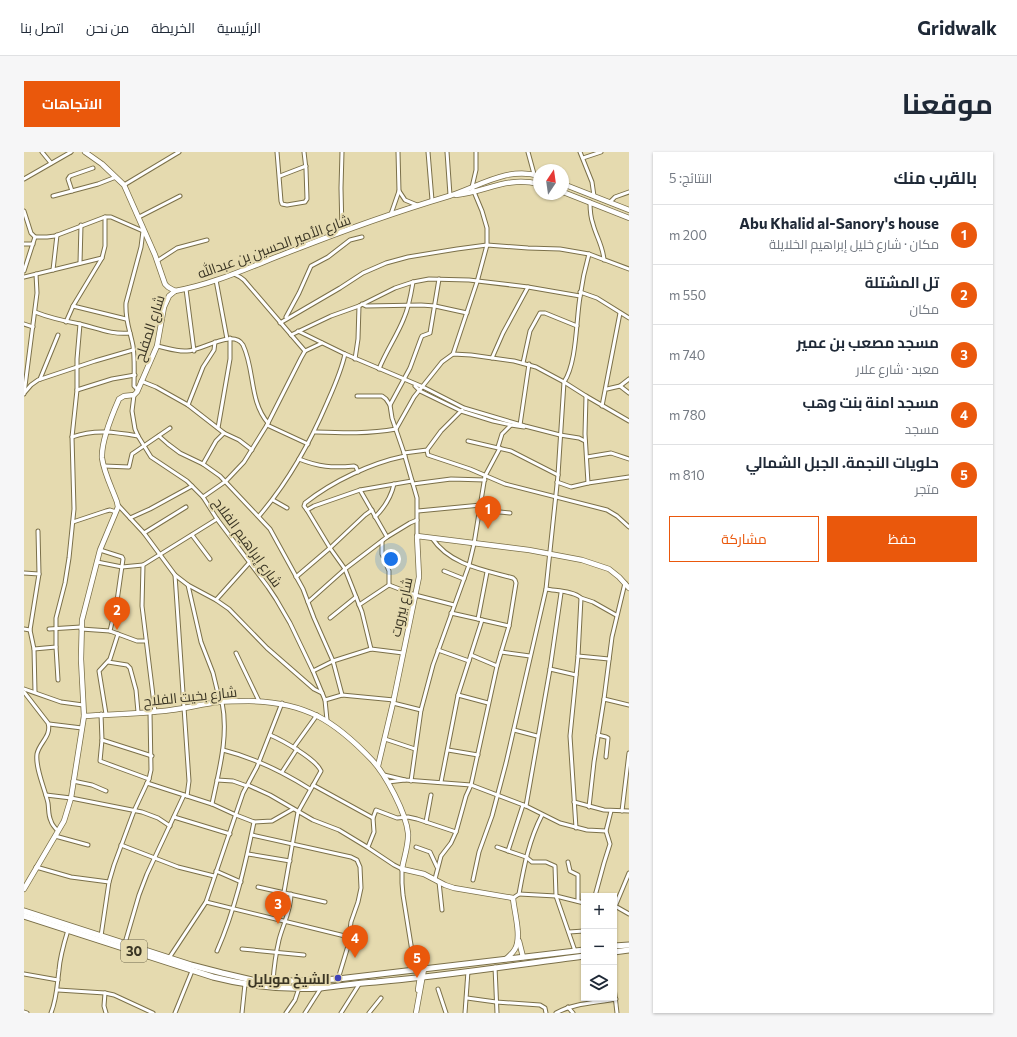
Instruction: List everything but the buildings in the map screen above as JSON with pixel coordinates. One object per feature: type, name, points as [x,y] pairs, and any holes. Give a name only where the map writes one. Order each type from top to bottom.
[{"type":"main road","name":"30","points":[[24,911],[125,943],[192,971],[219,979],[245,984],[321,988],[581,956]]},
{"type":"main road","name":"30","points":[[24,916],[146,952]]},
{"type":"main road","points":[[617,946],[629,945]]},
{"type":"main road","name":"30","points":[[159,957],[169,958],[242,978],[273,981],[313,981],[420,970],[581,950]]},
{"type":"main road","points":[[617,952],[628,952]]},
{"type":"street","points":[[42,152],[51,163]]},
{"type":"street","points":[[24,179],[71,152]]},
{"type":"street","points":[[85,152],[124,185],[139,217],[165,284],[175,291]]},
{"type":"street","points":[[124,185],[173,153],[179,152]]},
{"type":"street","points":[[277,152],[282,204],[287,205],[305,202],[307,199],[308,195],[304,152]]},
{"type":"street","points":[[342,152],[342,232]]},
{"type":"street","points":[[391,214],[399,191],[398,152]]},
{"type":"street","points":[[428,152],[432,200]]},
{"type":"street","points":[[447,152],[450,195]]},
{"type":"street","points":[[315,432],[361,433],[381,432],[396,429],[414,398],[442,362],[453,354],[477,282],[487,245],[487,228],[482,211],[472,190],[476,170],[476,152]]},
{"type":"street","points":[[528,152],[533,165]]},
{"type":"street","points":[[580,152],[592,182],[594,196]]},
{"type":"street","points":[[583,158],[601,152]]},
{"type":"street","points":[[280,176],[306,166]]},
{"type":"street","points":[[72,191],[68,179],[70,176],[93,168]]},
{"type":"street","name":"شارع الأمير الحسين بن عبدالله","points":[[472,190],[503,176],[521,174],[533,175]]},
{"type":"street","points":[[53,196],[98,184],[116,177]]},
{"type":"street","name":"شارع الأمير الحسين بن عبدالله","points":[[175,291],[234,274],[342,232],[432,200],[498,184],[516,181],[533,183]]},
{"type":"street","points":[[569,186],[629,210]]},
{"type":"street","points":[[399,191],[405,200],[417,206]]},
{"type":"street","points":[[610,202],[615,197],[629,192]]},
{"type":"street","points":[[569,194],[629,218]]},
{"type":"street","points":[[139,217],[180,196]]},
{"type":"street","points":[[590,202],[590,214],[603,250],[604,260]]},
{"type":"street","points":[[24,211],[32,233],[35,237]]},
{"type":"street","points":[[35,237],[57,235],[104,217],[116,219],[144,231]]},
{"type":"street","points":[[66,322],[73,306],[102,258],[105,246],[104,217]]},
{"type":"street","points":[[80,263],[81,225]]},
{"type":"street","points":[[138,390],[134,386],[135,375],[133,350],[126,319],[126,303],[140,253],[144,231]]},
{"type":"street","points":[[53,270],[57,235]]},
{"type":"street","points":[[24,271],[35,237]]},
{"type":"street","points":[[286,319],[311,266],[328,257],[350,240],[362,237]]},
{"type":"street","points":[[157,261],[177,248],[207,240]]},
{"type":"street","points":[[24,244],[33,244]]},
{"type":"street","points":[[280,323],[335,292],[363,273],[408,257],[487,245],[560,249],[589,254],[629,269]]},
{"type":"street","points":[[474,880],[479,852],[498,795],[546,589],[558,475],[564,382],[572,360],[580,294],[589,254]]},
{"type":"street","points":[[24,277],[102,258]]},
{"type":"street","points":[[24,394],[37,294],[36,274]]},
{"type":"street","points":[[234,274],[244,280],[305,351]]},
{"type":"street","points":[[390,405],[404,380],[422,336],[430,333],[439,279]]},
{"type":"street","points":[[291,335],[331,316],[359,306],[395,288],[413,282],[439,279],[528,286],[580,294],[596,298],[629,318]]},
{"type":"street","points":[[216,280],[228,339],[230,359],[218,428]]},
{"type":"street","points":[[379,369],[384,355],[404,318],[409,304],[413,282]]},
{"type":"street","points":[[492,358],[503,333],[528,286]]},
{"type":"street","points":[[186,289],[194,351]]},
{"type":"street","name":"شارع المفلح","points":[[134,396],[157,346],[164,307],[169,296],[175,291]]},
{"type":"street","points":[[362,304],[366,306],[409,304],[435,306],[466,313]]},
{"type":"street","points":[[73,306],[126,319]]},
{"type":"street","points":[[355,359],[358,339],[359,306]]},
{"type":"street","points":[[34,312],[66,322],[119,334],[130,333]]},
{"type":"street","points":[[523,363],[530,331],[540,313],[545,313],[577,326]]},
{"type":"street","points":[[602,406],[620,313]]},
{"type":"street","points":[[24,324],[33,327]]},
{"type":"street","points":[[58,680],[56,629],[58,608],[67,570],[73,522],[72,436],[77,390],[76,366],[80,324]]},
{"type":"street","points":[[298,331],[355,359],[423,387],[463,410],[560,435],[579,438],[585,441]]},
{"type":"street","points":[[40,379],[58,336]]},
{"type":"street","points":[[157,346],[177,351],[194,351],[215,342],[228,339],[238,340],[245,350],[255,397],[260,412],[268,424],[308,444]]},
{"type":"street","points":[[188,405],[203,367],[214,350],[215,342]]},
{"type":"street","points":[[203,498],[226,481],[244,462],[268,424],[305,351],[322,343]]},
{"type":"street","points":[[24,394],[31,385],[40,379],[76,366],[133,350]]},
{"type":"street","points":[[259,516],[293,470],[315,432],[341,372],[345,354]]},
{"type":"street","points":[[453,354],[529,364],[543,370],[629,421]]},
{"type":"street","points":[[520,425],[529,364]]},
{"type":"street","points":[[77,390],[112,378],[135,375]]},
{"type":"street","points":[[606,389],[620,386],[629,379]]},
{"type":"street","points":[[142,381],[188,405],[224,433],[239,440],[252,450]]},
{"type":"street","points":[[414,384],[420,391],[463,410],[511,425],[520,425]]},
{"type":"street","points":[[620,386],[629,393]]},
{"type":"street","points":[[134,396],[124,396],[119,399],[107,431],[103,449],[102,458],[104,466],[118,505],[144,533],[175,575],[188,585],[229,609],[267,648],[322,694]]},
{"type":"street","name":"شارع إبراهيم الفلاح","points":[[134,396],[132,411],[133,422],[138,436],[151,457],[192,486],[203,498],[276,599],[290,623],[313,671],[325,700],[327,720]]},
{"type":"street","points":[[357,396],[382,396],[386,398],[390,405]]},
{"type":"street","points":[[586,396],[584,434],[588,483]]},
{"type":"street","name":"شارع بيروت","points":[[378,766],[420,571],[417,536],[417,498],[405,455],[392,418],[390,405]]},
{"type":"street","points":[[371,649],[359,605],[345,569],[330,548],[304,505],[315,495],[378,463],[427,450],[441,431],[463,410]]},
{"type":"street","points":[[410,781],[421,710],[438,650],[469,565],[485,478],[499,448],[502,434],[511,425]]},
{"type":"street","points":[[104,466],[129,467],[132,454],[143,445],[160,436],[170,428]]},
{"type":"street","points":[[72,436],[84,433],[107,431],[138,436]]},
{"type":"street","points":[[203,464],[216,441],[224,433]]},
{"type":"street","points":[[579,438],[584,434]]},
{"type":"street","points":[[160,436],[180,453],[203,464],[226,481],[270,529],[308,602],[333,661],[342,695]]},
{"type":"street","points":[[468,441],[517,454],[558,475]]},
{"type":"street","points":[[427,450],[428,455],[470,470],[485,478],[527,491],[607,510],[617,516],[629,528]]},
{"type":"street","points":[[587,457],[611,453],[629,459]]},
{"type":"street","points":[[299,459],[316,466],[354,466],[358,472]]},
{"type":"street","points":[[557,482],[570,487],[629,477]]},
{"type":"street","points":[[307,510],[314,506],[360,490],[413,482],[485,478]]},
{"type":"street","points":[[375,517],[391,495],[394,484]]},
{"type":"street","points":[[130,518],[192,486]]},
{"type":"street","points":[[360,490],[387,537]]},
{"type":"street","points":[[272,500],[287,508]]},
{"type":"street","points":[[24,889],[66,816],[71,798],[84,716],[81,628],[100,550],[118,505]]},
{"type":"street","points":[[418,511],[481,505]]},
{"type":"street","points":[[144,533],[186,507]]},
{"type":"street","points":[[73,522],[110,510],[116,512]]},
{"type":"street","points":[[296,577],[372,510]]},
{"type":"street","points":[[480,510],[510,513]]},
{"type":"street","points":[[97,562],[122,567],[143,565],[217,519]]},
{"type":"street","points":[[308,602],[345,569],[387,537],[410,523],[418,520]]},
{"type":"street","points":[[35,692],[34,649],[30,630],[39,574],[38,531]]},
{"type":"street","points":[[192,535],[210,559]]},
{"type":"street","points":[[417,536],[517,548],[582,560],[609,569],[629,588]]},
{"type":"street","points":[[432,538],[447,554],[469,565],[487,572],[513,578],[516,581],[509,626],[488,703],[471,785],[466,796],[456,832],[451,843],[440,856],[437,880],[442,910]]},
{"type":"street","points":[[382,541],[382,553],[389,571],[389,585]]},
{"type":"street","points":[[100,550],[122,557],[124,562],[110,631]]},
{"type":"street","points":[[216,600],[250,562]]},
{"type":"street","points":[[101,936],[109,882],[121,845],[134,811],[149,779],[151,770],[154,695],[142,606],[143,565]]},
{"type":"street","points":[[444,571],[464,579]]},
{"type":"street","points":[[478,619],[487,572]]},
{"type":"street","points":[[24,573],[39,574]]},
{"type":"street","points":[[125,943],[141,889],[174,817],[186,795],[189,781],[175,575]]},
{"type":"street","points":[[589,807],[616,615],[625,583]]},
{"type":"street","points":[[188,585],[202,642],[213,673],[224,713],[223,750],[212,804]]},
{"type":"street","points":[[389,585],[416,595],[454,605]]},
{"type":"street","points":[[359,605],[389,585]]},
{"type":"street","points":[[546,589],[575,594],[616,615]]},
{"type":"street","points":[[508,851],[524,806],[550,669],[561,592]]},
{"type":"street","points":[[330,618],[356,597]]},
{"type":"street","points":[[576,828],[570,736],[578,656],[581,598]]},
{"type":"street","points":[[451,613],[509,626]]},
{"type":"street","points":[[442,782],[458,695],[482,620]]},
{"type":"street","points":[[49,629],[81,628],[110,631],[137,641],[146,641]]},
{"type":"street","points":[[24,629],[30,630]]},
{"type":"street","points":[[118,634],[110,659],[100,669],[98,674],[104,714],[100,762],[149,779]]},
{"type":"street","points":[[34,649],[56,647]]},
{"type":"street","points":[[313,671],[333,661],[371,649],[403,653]]},
{"type":"street","points":[[438,650],[469,661]]},
{"type":"street","points":[[501,652],[530,656]]},
{"type":"street","points":[[236,653],[259,701]]},
{"type":"street","points":[[471,655],[497,666]]},
{"type":"street","points":[[578,656],[609,659]]},
{"type":"street","points":[[108,662],[127,665],[130,668],[136,690],[138,712]]},
{"type":"street","points":[[550,669],[576,675]]},
{"type":"street","points":[[24,690],[35,692],[61,702],[83,705]]},
{"type":"street","points":[[24,690],[49,724],[49,732],[38,749],[36,756],[51,821],[58,831]]},
{"type":"street","points":[[325,700],[342,695],[393,702],[421,710]]},
{"type":"street","points":[[458,695],[488,703]]},
{"type":"street","points":[[604,699],[629,705]]},
{"type":"street","name":"شارع بخيت الفلاح","points":[[84,716],[153,712],[221,702],[259,701],[282,703],[298,707],[327,720],[351,739],[378,766],[388,782],[404,817],[408,839],[402,869],[403,895],[420,970]]},
{"type":"street","points":[[169,958],[206,902],[236,815],[282,703]]},
{"type":"street","points":[[282,772],[317,715]]},
{"type":"street","points":[[49,724],[82,728]]},
{"type":"street","points":[[514,730],[537,736]]},
{"type":"street","points":[[270,735],[296,748],[320,768],[320,773],[298,812],[284,892]]},
{"type":"street","points":[[598,735],[606,736],[608,738],[606,757]]},
{"type":"street","points":[[385,739],[415,748]]},
{"type":"street","points":[[102,740],[152,756]]},
{"type":"street","points":[[223,750],[259,762],[282,772],[310,789]]},
{"type":"street","points":[[448,750],[478,755]]},
{"type":"street","points":[[622,811],[629,753]]},
{"type":"street","points":[[384,775],[410,781],[471,785],[524,806],[554,821],[576,828],[596,831],[606,830]]},
{"type":"street","points":[[217,780],[233,781],[248,785],[270,795],[313,820],[339,830],[368,847],[394,865],[402,869],[424,874],[454,888],[513,898],[519,894],[556,896],[581,902]]},
{"type":"street","points":[[388,782],[405,780]]},
{"type":"street","points":[[73,781],[92,785],[106,791]]},
{"type":"street","points":[[147,783],[212,804],[254,822],[272,821],[293,809]]},
{"type":"street","points":[[313,785],[373,818]]},
{"type":"street","points":[[46,795],[71,798],[150,814],[170,826]]},
{"type":"street","points":[[426,822],[431,795]]},
{"type":"street","points":[[574,802],[589,807],[611,811],[629,811]]},
{"type":"street","points":[[368,847],[374,832],[373,818],[378,810],[397,818],[411,817],[456,832]]},
{"type":"street","points":[[596,893],[610,844],[606,830],[611,811]]},
{"type":"street","points":[[519,894],[526,857],[534,832],[542,815]]},
{"type":"street","points":[[174,817],[230,834]]},
{"type":"street","points":[[217,952],[241,882],[254,822]]},
{"type":"street","points":[[252,835],[351,857],[357,860],[360,867],[361,888],[352,922],[348,946],[338,979]]},
{"type":"street","points":[[55,836],[88,845]]},
{"type":"street","points":[[121,845],[182,869],[214,876]]},
{"type":"street","points":[[416,847],[430,852],[438,867]]},
{"type":"street","points":[[497,847],[526,857],[532,862],[546,862],[555,866],[556,896],[575,951]]},
{"type":"street","points":[[248,854],[290,861]]},
{"type":"street","points":[[568,862],[570,871],[578,875],[578,901]]},
{"type":"street","points":[[36,867],[71,877],[109,882]]},
{"type":"street","points":[[216,871],[241,882]]},
{"type":"street","points":[[617,903],[627,883],[629,874]]},
{"type":"street","points":[[258,887],[325,902]]},
{"type":"street","points":[[273,981],[276,952],[289,912],[291,894]]},
{"type":"street","points":[[513,898],[518,937],[523,957]]},
{"type":"street","points":[[206,902],[349,936]]},
{"type":"street","points":[[617,908],[629,914]]},
{"type":"street","points":[[51,1013],[58,990],[63,946],[68,930]]},
{"type":"street","points":[[569,932],[581,930]]},
{"type":"street","points":[[506,959],[515,949],[518,937]]},
{"type":"street","points":[[242,950],[304,955]]},
{"type":"street","points":[[495,967],[497,1013]]},
{"type":"street","points":[[415,1013],[421,977],[420,970]]},
{"type":"street","points":[[175,1013],[192,971]]},
{"type":"street","points":[[465,1013],[468,971]]},
{"type":"street","points":[[24,974],[58,980]]},
{"type":"street","points":[[341,1013],[360,983]]},
{"type":"street","points":[[242,1013],[245,984]]},
{"type":"street","points":[[286,1013],[295,1000],[299,988]]},
{"type":"street","points":[[305,1013],[321,988]]},
{"type":"street","points":[[58,990],[105,993],[121,998],[153,1013]]},
{"type":"street","points":[[438,990],[446,1013]]},
{"type":"street","points":[[105,993],[104,1006],[106,1013]]},
{"type":"street","points":[[369,1013],[381,998]]},
{"type":"street","points":[[467,998],[496,1002],[540,1005],[544,1008],[546,1013]]},
{"type":"street","points":[[556,1013],[568,1007],[604,1001]]},
{"type":"street","points":[[616,1001],[617,1013]]},
{"type":"street","points":[[568,1007],[573,1013]]},
{"type":"place","name":"Abu Khalid al-Sanory's house","points":[[488,529]]},
{"type":"place","name":"تل المشتلة","points":[[117,630]]},
{"type":"place","name":"مسجد مصعب بن عمير","points":[[278,924]]},
{"type":"place","name":"مسجد امنة بنت وهب","points":[[355,958]]},
{"type":"place","name":"الشيخ موبايل","points":[[338,978]]},
{"type":"place","name":"حلويات النجمة. الجبل الشمالي","points":[[417,978]]}]
